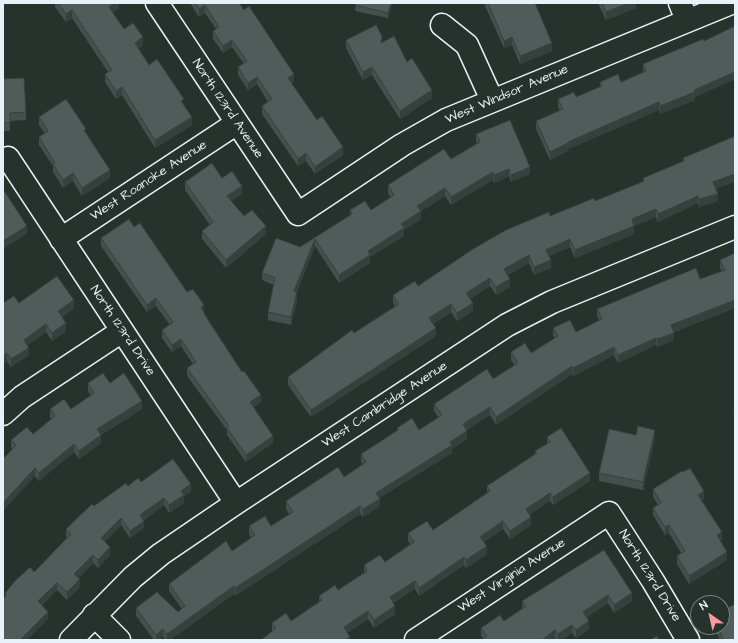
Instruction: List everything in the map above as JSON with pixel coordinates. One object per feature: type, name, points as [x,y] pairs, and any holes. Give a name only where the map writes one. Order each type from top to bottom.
[{"type":"street","name":"North 123rd Avenue","points":[[157,3],[298,214]]},
{"type":"street","name":"West Windsor Avenue","points":[[298,214],[422,133],[446,120],[684,12],[731,3]]},
{"type":"street","points":[[442,25],[467,45],[492,100]]},
{"type":"street","name":"West Roanoke Avenue","points":[[61,240],[237,124]]},
{"type":"street","name":"North 123rd Drive","points":[[5,160],[61,240],[236,503]]},
{"type":"street","name":"West Cambridge Avenue","points":[[71,640],[133,577],[161,554],[506,325],[552,302],[735,227]]},
{"type":"street","points":[[3,414],[22,397],[122,332]]},
{"type":"street","name":"North 123rd Drive","points":[[609,513],[653,581],[688,640]]},
{"type":"street","name":"West Virginia Avenue","points":[[416,640],[609,513]]},
{"type":"street","points":[[94,615],[120,640]]},
{"type":"building","points":[[58,3],[114,3],[109,7],[124,29],[133,23],[143,37],[135,43],[149,65],[157,59],[184,99],[181,101],[192,117],[155,140],[122,87],[116,91],[105,74],[112,70],[72,10],[66,14]]},
{"type":"building","points":[[195,3],[239,3],[244,10],[249,6],[294,74],[288,78],[317,120],[322,116],[343,147],[315,167],[306,153],[298,159],[262,106],[272,99],[257,77],[248,83],[238,67],[247,61],[232,40],[223,46],[213,31],[219,27],[205,5],[199,9]]},
{"type":"building","points":[[356,3],[391,3],[388,13],[355,5]]},
{"type":"building","points":[[488,3],[535,3],[552,43],[520,56],[512,37],[504,41]]},
{"type":"building","points":[[602,3],[628,3],[606,12]]},
{"type":"building","points":[[376,25],[382,36],[381,43],[394,36],[407,62],[412,58],[432,90],[400,111],[372,67],[363,72],[346,40]]},
{"type":"building","points":[[735,26],[735,72],[694,90],[695,92],[660,106],[659,102],[568,142],[550,152],[536,121],[563,109],[558,99],[574,92],[576,97],[602,86],[600,82],[618,74],[621,82],[646,71],[643,64],[703,39],[704,41]]},
{"type":"building","points":[[24,78],[26,112],[10,113],[10,123],[3,123],[3,79]]},
{"type":"building","points":[[66,99],[110,170],[82,188],[73,173],[63,180],[53,164],[55,163],[39,137],[48,131],[39,117]]},
{"type":"building","points":[[510,120],[530,167],[511,175],[509,169],[494,175],[493,172],[451,197],[445,188],[417,206],[421,211],[401,224],[404,228],[368,251],[370,255],[339,275],[315,239],[294,291],[297,292],[291,317],[268,312],[275,278],[262,273],[276,238],[300,247],[352,214],[350,210],[365,201],[371,210],[394,195],[388,185],[444,149],[451,159],[480,142],[476,134]]},
{"type":"building","points":[[735,136],[735,174],[713,182],[718,194],[699,199],[698,196],[658,214],[656,209],[632,219],[634,226],[575,250],[570,239],[546,250],[551,260],[534,267],[529,255],[504,269],[510,279],[496,287],[490,278],[466,293],[473,303],[457,313],[451,304],[429,318],[436,328],[311,410],[288,377],[352,330],[354,333],[399,304],[393,295],[415,281],[418,286],[473,249],[506,230],[549,212],[550,216],[594,198],[595,201],[644,181],[643,178],[684,161],[683,158]]},
{"type":"building","points":[[212,163],[222,178],[232,171],[242,186],[227,196],[244,216],[252,210],[266,226],[226,260],[202,231],[213,222],[185,182]]},
{"type":"building","points":[[5,192],[27,226],[3,241],[3,193]]},
{"type":"building","points":[[129,219],[134,227],[140,223],[187,292],[193,289],[204,305],[201,307],[208,320],[242,372],[244,371],[261,395],[250,402],[273,436],[246,455],[227,428],[229,426],[187,368],[196,362],[181,339],[172,345],[162,330],[173,322],[156,298],[147,305],[101,238]]},
{"type":"building","points":[[735,253],[735,300],[671,325],[674,333],[657,339],[656,338],[618,355],[614,347],[573,368],[572,366],[496,417],[490,407],[463,424],[467,431],[450,442],[452,445],[376,493],[380,499],[363,509],[360,506],[235,588],[234,586],[167,634],[163,629],[156,635],[136,608],[157,592],[178,612],[185,606],[169,584],[226,541],[232,551],[255,535],[249,526],[265,516],[271,526],[293,512],[286,501],[338,467],[344,477],[366,462],[361,454],[398,430],[397,428],[412,418],[419,430],[442,415],[434,404],[487,369],[493,379],[518,363],[511,352],[525,343],[531,353],[558,336],[553,328],[570,320],[576,332],[602,319],[597,309],[696,268],[700,279],[725,270],[720,260]]},
{"type":"building","points":[[57,276],[74,300],[58,311],[66,323],[52,333],[46,324],[24,340],[29,348],[11,359],[7,353],[3,356],[3,303],[14,296],[19,303]]},
{"type":"building","points":[[103,373],[110,383],[124,373],[142,401],[97,429],[101,435],[79,451],[74,444],[39,473],[35,468],[3,503],[3,459],[16,445],[11,440],[27,427],[33,434],[55,416],[50,409],[64,399],[71,409],[94,393],[88,383]]},
{"type":"building","points":[[735,389],[735,418],[734,417]]},
{"type":"building","points":[[638,426],[655,430],[643,482],[599,473],[609,429],[636,435]]},
{"type":"building","points":[[561,428],[590,473],[553,497],[550,493],[526,509],[531,517],[510,531],[503,521],[480,537],[487,546],[466,560],[464,557],[419,588],[415,581],[390,597],[395,606],[374,620],[368,611],[344,627],[350,637],[345,640],[261,640],[276,628],[272,623],[286,613],[291,621],[322,600],[319,596],[335,585],[338,590],[367,571],[364,565],[380,555],[385,562],[414,542],[408,533],[427,521],[433,530],[490,491],[487,486],[537,453],[535,451],[550,442],[547,437]]},
{"type":"building","points":[[173,459],[191,484],[181,491],[184,495],[169,505],[164,498],[140,515],[144,521],[130,531],[121,518],[101,538],[110,547],[98,560],[93,555],[74,574],[80,579],[67,592],[57,583],[38,601],[48,612],[20,640],[3,640],[3,599],[7,595],[5,593],[15,581],[30,567],[34,572],[71,534],[66,529],[92,504],[94,506],[126,483],[128,486],[138,478],[141,482]]},
{"type":"building","points":[[690,468],[704,491],[698,495],[722,532],[717,535],[727,552],[689,576],[677,556],[685,551],[669,525],[665,527],[653,508],[661,503],[653,489],[682,471],[683,472]]},
{"type":"building","points":[[604,550],[632,593],[614,605],[608,595],[583,612],[589,621],[576,630],[572,625],[558,634],[555,630],[542,640],[480,640],[487,636],[481,628],[500,615],[504,621],[526,606],[522,601]]},
{"type":"building","points":[[735,604],[735,640],[724,640],[721,635],[730,635],[730,607]]},
{"type":"building","points":[[657,636],[659,640],[650,640]]}]
